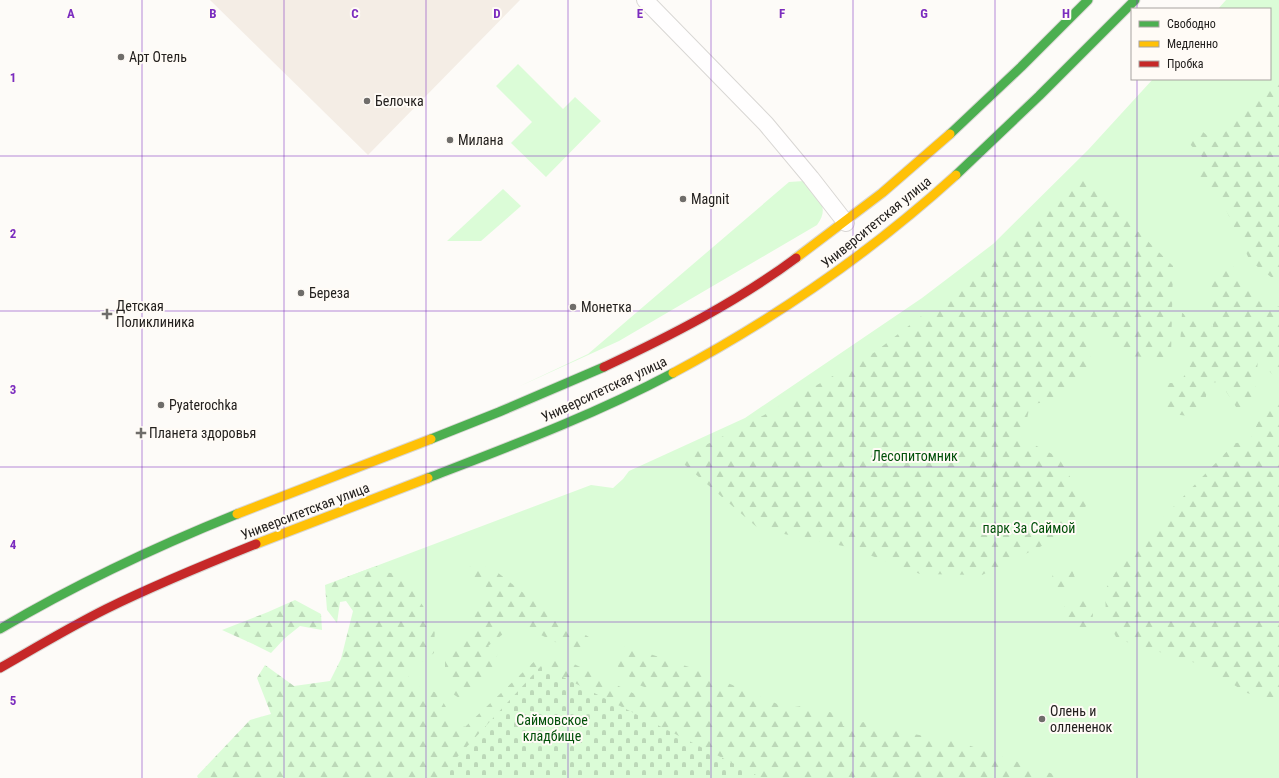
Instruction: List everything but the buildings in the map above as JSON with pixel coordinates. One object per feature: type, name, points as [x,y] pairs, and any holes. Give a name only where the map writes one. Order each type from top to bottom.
[{"type":"main road","name":"Университетская улица","points":[[0,629],[70,589],[138,556],[264,503],[508,408],[585,376],[657,342],[757,286],[846,223],[905,175],[1018,71],[1088,0]]},
{"type":"main road","name":"Университетская улица","points":[[0,668],[67,629],[177,577],[271,538],[478,459],[587,415],[668,376],[729,342],[819,285],[871,247],[964,166],[1041,93],[1135,0]]},
{"type":"street","points":[[645,0],[766,124],[846,223]]},
{"type":"shaded area","name":"Белочка","points":[[210,0],[520,0],[368,155]]},
{"type":"green space","name":"парк За Саймой","points":[[1226,0],[1279,0],[1279,778],[762,778],[474,738],[324,727],[356,613],[339,580],[591,485],[613,488],[629,471],[745,418],[922,298],[993,244],[1088,150],[1152,80],[1271,80],[1271,8],[1219,8]]},
{"type":"green space","points":[[518,64],[563,109],[575,97],[601,121],[546,177],[511,143],[532,122],[496,86]]},
{"type":"green space","points":[[1279,77],[1279,283],[1250,261],[1219,195],[1194,172],[1204,159],[1186,140],[1197,127],[1215,142]]},
{"type":"green space","name":"Лесопитомник","points":[[1083,177],[1173,266],[1171,358],[1122,356],[1096,320],[1084,334],[1093,366],[1059,401],[1030,404],[1023,439],[1058,457],[1087,505],[1052,541],[982,575],[920,574],[848,547],[759,529],[678,459],[757,419],[875,352],[978,272]]},
{"type":"green space","points":[[804,181],[821,201],[823,212],[817,225],[619,341],[518,387],[588,354],[789,182]]},
{"type":"green space","points":[[503,189],[521,206],[481,241],[447,241]]},
{"type":"green space","points":[[1233,266],[1254,292],[1277,304],[1279,307],[1279,368],[1273,375],[1258,359],[1255,394],[1238,410],[1220,382],[1207,383],[1206,397],[1188,416],[1166,413],[1163,383],[1180,383],[1191,364],[1180,346],[1182,313],[1213,327],[1211,271]]},
{"type":"green space","points":[[1279,401],[1279,702],[1247,693],[1202,665],[1117,639],[1106,617],[1105,590],[1124,558],[1235,443],[1249,442],[1258,422]]},
{"type":"green space","points":[[477,563],[497,572],[545,610],[597,642],[582,655],[506,618],[503,634],[488,646],[498,653],[487,682],[465,702],[453,694],[445,675],[445,655],[470,636],[476,609],[490,590],[464,570]]},
{"type":"green space","points":[[376,566],[390,573],[403,571],[417,597],[435,624],[434,653],[420,663],[404,658],[411,684],[438,693],[451,716],[465,727],[539,657],[572,663],[651,702],[668,696],[639,685],[614,663],[617,651],[626,646],[692,668],[787,708],[810,705],[841,716],[843,726],[864,722],[885,729],[959,742],[1065,778],[198,778],[197,776],[250,720],[271,714],[257,678],[265,665],[294,686],[330,681],[341,659],[353,611],[346,601],[340,602],[337,623],[327,610],[325,585]]},
{"type":"green space","points":[[1062,569],[1072,569],[1075,578],[1067,587],[1055,588],[1051,582],[1053,574]]},
{"type":"green space","points":[[1077,596],[1089,598],[1093,615],[1090,631],[1076,628],[1064,617],[1064,605]]},
{"type":"green space","points":[[295,600],[321,614],[322,630],[300,626],[285,638],[271,653],[222,630],[268,612]]},
{"type":"green space","name":"Саймовское кладбище","points":[[541,666],[762,778],[438,778]]},
{"type":"traffic: fast","points":[[950,134],[1021,67],[1088,0]]},
{"type":"traffic: fast","points":[[956,175],[1039,96],[1135,0]]},
{"type":"traffic: fast","points":[[431,439],[499,412],[604,367]]},
{"type":"traffic: fast","points":[[428,478],[583,416],[613,403],[673,373]]},
{"type":"traffic: fast","points":[[0,629],[29,612],[116,567],[237,514]]},
{"type":"traffic: slow","points":[[796,258],[882,193],[950,134]]},
{"type":"traffic: slow","points":[[673,373],[749,330],[821,283],[890,231],[956,175]]},
{"type":"traffic: slow","points":[[237,514],[431,439]]},
{"type":"traffic: slow","points":[[256,544],[428,478]]},
{"type":"traffic: jam","points":[[604,367],[654,343],[727,304],[796,258]]},
{"type":"traffic: jam","points":[[0,668],[106,609],[181,575],[256,544]]},
{"type":"place","name":"Арт Отель","points":[[121,57]]},
{"type":"place","name":"Белочка","points":[[367,101]]},
{"type":"place","name":"Милана","points":[[450,140]]},
{"type":"place","name":"Magnit","points":[[683,199]]},
{"type":"place","name":"Береза","points":[[301,293]]},
{"type":"place","name":"Монетка","points":[[573,307]]},
{"type":"place","name":"Детская Поликлиника","points":[[107,314]]},
{"type":"place","name":"Pyaterochka","points":[[161,405]]},
{"type":"place","name":"Планета здоровья","points":[[141,433]]},
{"type":"place","name":"Олень и оллененок","points":[[1042,719]]}]
